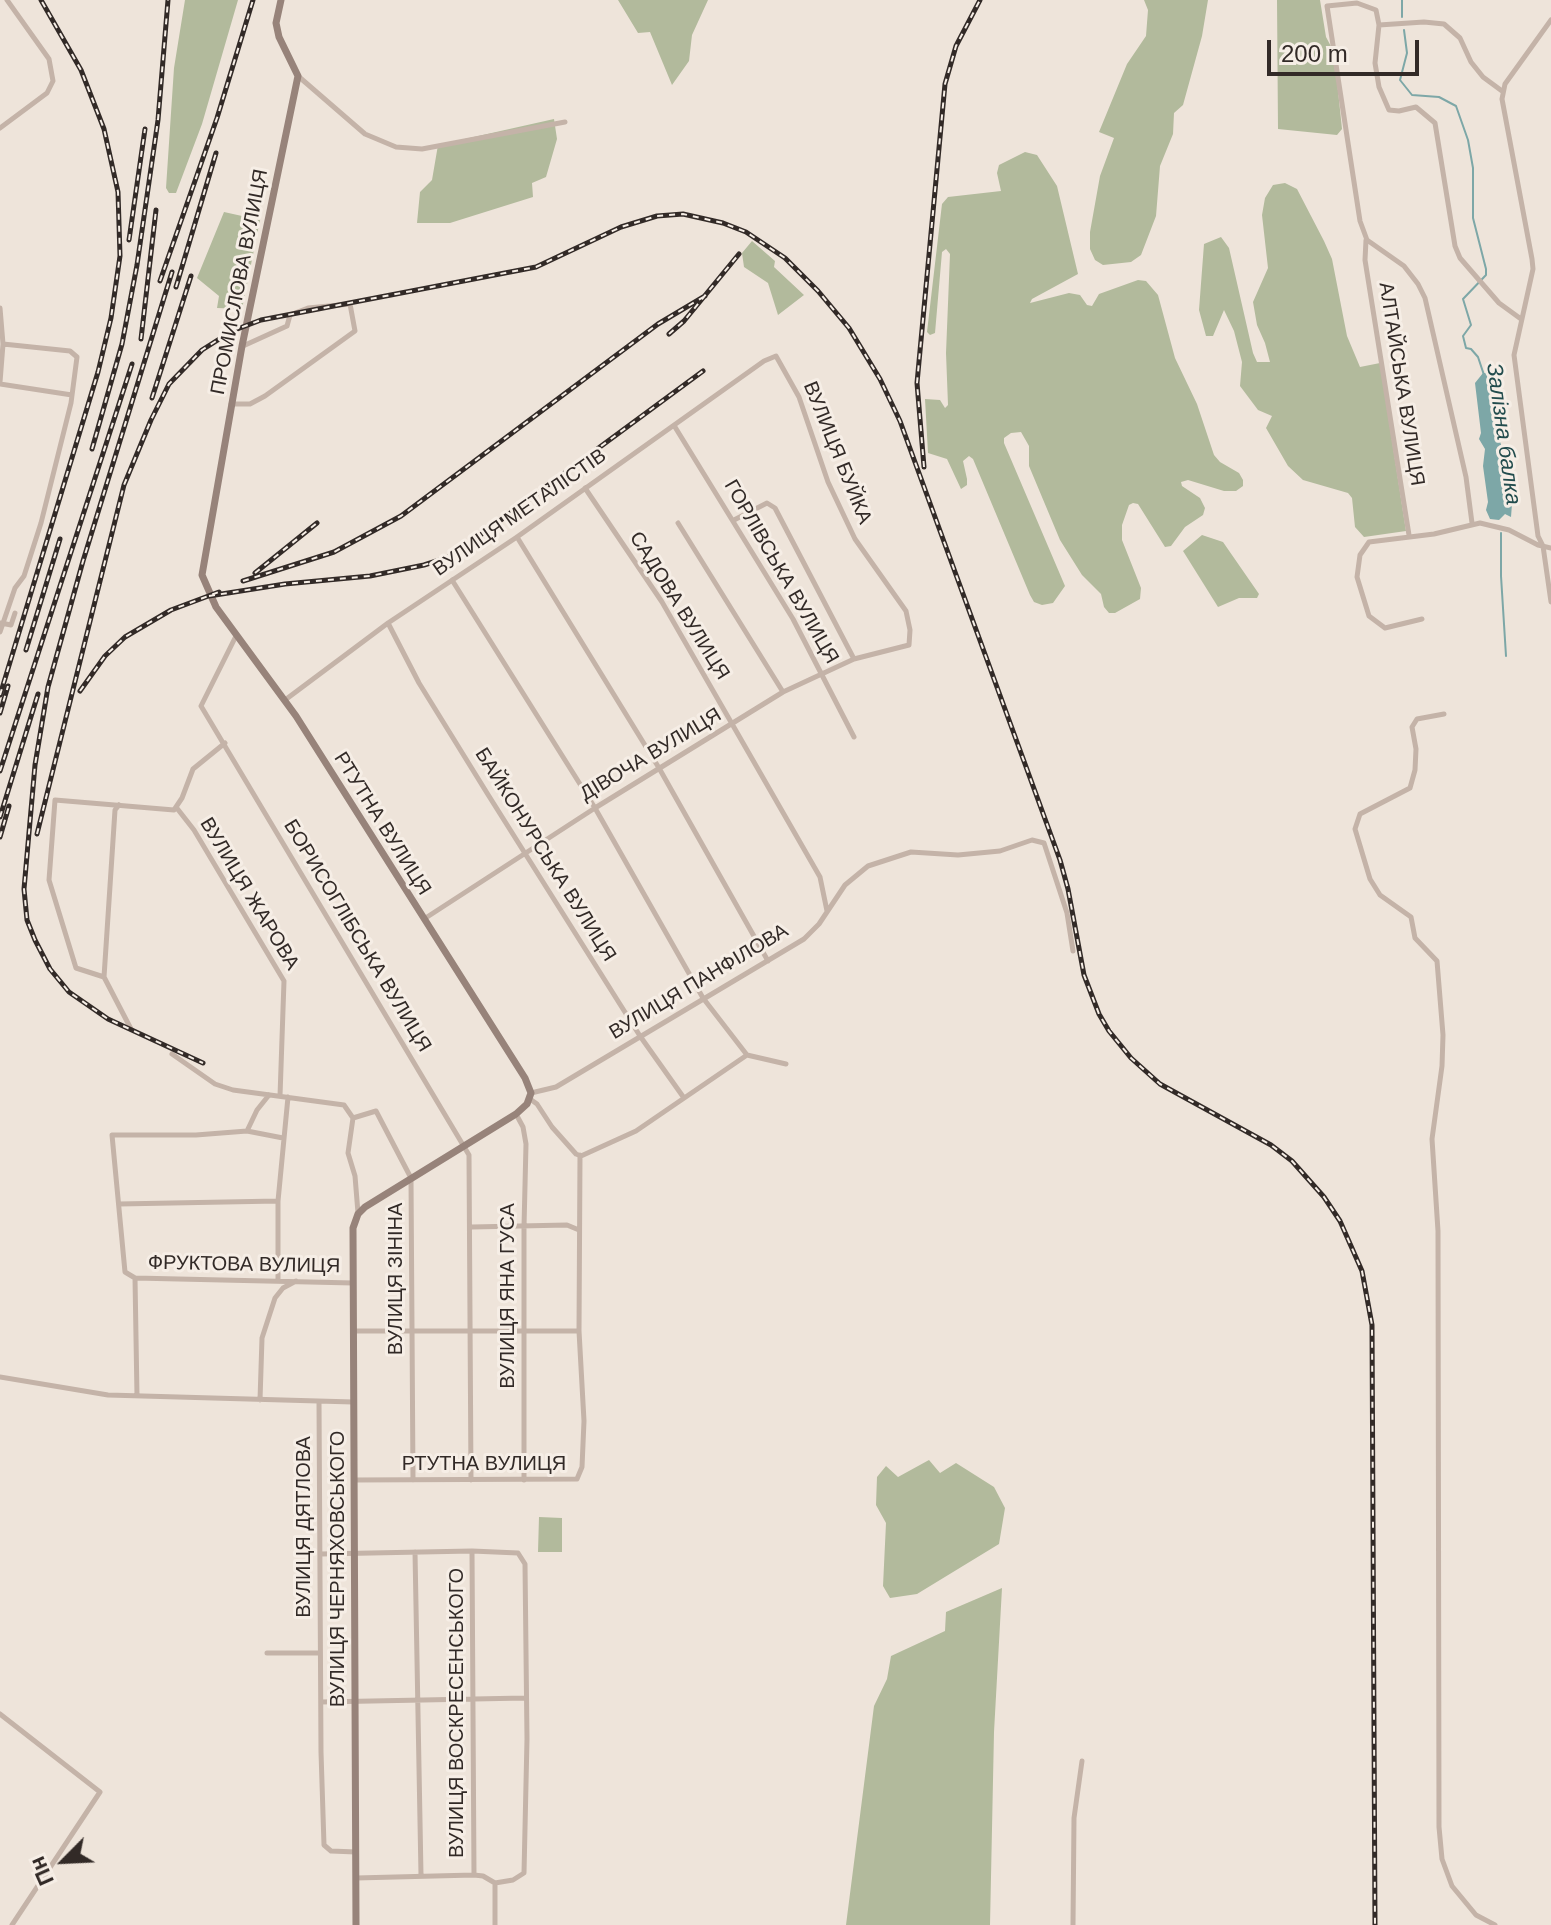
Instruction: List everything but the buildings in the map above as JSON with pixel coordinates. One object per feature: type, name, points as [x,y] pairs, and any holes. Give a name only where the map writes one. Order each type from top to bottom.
[{"type":"main road","points":[[281,0],[276,23],[279,37],[298,76]]},
{"type":"main road","name":"ПРОМИСЛОВА ВУЛИЦЯ","points":[[202,575],[242,346],[298,76]]},
{"type":"main road","name":"РТУТНА ВУЛИЦЯ","points":[[202,575],[209,596],[285,700],[525,1078],[530,1096]]},
{"type":"main road","name":"ВУЛИЦЯ ПАНФІЛОВА","points":[[358,1214],[372,1201],[516,1114],[530,1096]]},
{"type":"main road","name":"ВУЛИЦЯ ЧЕРНЯХОВСЬКОГО","points":[[356,1925],[353,1228],[358,1214]]},
{"type":"street","points":[[0,128],[39,100],[52,86],[53,74],[49,59],[7,0]]},
{"type":"street","name":"АЛТАЙСЬКА ВУЛИЦЯ","points":[[1379,25],[1379,16],[1372,7],[1357,3],[1327,6],[1360,221],[1366,238],[1404,266],[1425,298],[1466,477],[1472,523]]},
{"type":"street","points":[[1551,20],[1502,91],[1533,269],[1514,355],[1538,536],[1543,546],[1551,602]]},
{"type":"street","points":[[1502,91],[1483,77],[1471,62],[1460,38],[1444,24],[1379,25],[1375,63],[1379,87],[1389,110],[1416,107],[1437,129],[1455,246],[1460,258],[1499,303],[1521,319]]},
{"type":"street","points":[[298,76],[365,134],[396,147],[422,149],[565,122]]},
{"type":"street","name":"АЛТАЙСЬКА ВУЛИЦЯ","points":[[1366,238],[1367,275],[1409,535]]},
{"type":"street","points":[[231,404],[250,404],[265,396],[355,331],[350,304],[308,308],[290,315],[287,326],[242,346]]},
{"type":"street","points":[[0,308],[3,344],[0,383],[72,395]]},
{"type":"street","points":[[0,632],[37,536],[72,395],[77,357],[70,351],[3,344]]},
{"type":"street","name":"ВУЛИЦЯ МЕТАЛІСТІВ","points":[[285,700],[388,623],[675,427],[764,361],[776,356]]},
{"type":"street","name":"ВУЛИЦЯ БУЙКА","points":[[776,356],[799,397],[828,482],[855,539],[906,611],[909,645]]},
{"type":"street","name":"ГОРЛІВСЬКА ВУЛИЦЯ","points":[[675,427],[734,520],[822,674],[854,737]]},
{"type":"street","name":"САДОВА ВУЛИЦЯ","points":[[585,488],[662,602],[820,877],[827,912]]},
{"type":"street","points":[[734,520],[767,503],[775,508],[854,659]]},
{"type":"street","points":[[678,523],[783,692]]},
{"type":"street","points":[[1422,619],[1385,628],[1369,616],[1357,577],[1360,555],[1369,542],[1434,534],[1472,523],[1509,530],[1551,548]]},
{"type":"street","points":[[517,537],[659,768],[768,961]]},
{"type":"street","points":[[452,580],[595,808],[703,998],[747,1055],[786,1064]]},
{"type":"street","points":[[1,623],[11,625],[15,613]]},
{"type":"street","name":"БАЙКОНУРСЬКА ВУЛИЦЯ","points":[[388,623],[419,683],[524,853],[640,1036],[684,1098]]},
{"type":"street","name":"БОРИСОГЛІБСЬКА ВУЛИЦЯ","points":[[236,636],[201,706],[465,1145]]},
{"type":"street","name":"ДІВОЧА ВУЛИЦЯ","points":[[423,919],[783,692],[854,659],[909,645]]},
{"type":"street","points":[[1444,714],[1417,719],[1412,727],[1416,749],[1410,788],[1360,814],[1355,829],[1370,879],[1380,895],[1411,917],[1415,938],[1437,961],[1443,1035],[1432,1139],[1438,1231],[1439,1827],[1442,1859],[1452,1886],[1476,1915],[1495,1925]]},
{"type":"street","points":[[104,977],[76,968],[49,880],[55,800],[175,809],[193,769],[225,743]]},
{"type":"street","points":[[119,805],[115,810],[104,977],[131,1029]]},
{"type":"street","name":"ВУЛИЦЯ ЖАРОВА","points":[[175,809],[194,830],[284,981],[280,1096]]},
{"type":"street","name":"ВУЛИЦЯ ПАНФІЛОВА","points":[[530,1096],[556,1087],[804,939],[845,885],[868,866],[911,852],[958,855],[1000,851],[1032,840],[1044,843],[1067,913],[1073,951]]},
{"type":"street","points":[[172,1054],[215,1084],[233,1090],[344,1105],[353,1118],[348,1157],[355,1176],[358,1214]]},
{"type":"street","points":[[580,1156],[636,1131],[747,1055]]},
{"type":"street","points":[[247,1131],[257,1110],[270,1095]]},
{"type":"street","name":"РТУТНА ВУЛИЦЯ","points":[[353,1480],[577,1479],[582,1467],[584,1421],[579,1331],[580,1156],[552,1127],[530,1096]]},
{"type":"street","points":[[278,1279],[278,1201],[288,1097]]},
{"type":"street","name":"ВУЛИЦЯ ЗІНІНА","points":[[353,1118],[376,1111],[411,1178],[413,1480]]},
{"type":"street","name":"ВУЛИЦЯ ЯНА ГУСА","points":[[516,1114],[523,1127],[526,1144],[524,1480]]},
{"type":"street","points":[[137,1396],[135,1278],[125,1272],[112,1135],[196,1135],[247,1131],[283,1138]]},
{"type":"street","points":[[465,1145],[469,1155],[472,1227],[471,1480]]},
{"type":"street","points":[[119,1204],[278,1201]]},
{"type":"street","points":[[472,1227],[567,1225],[580,1231]]},
{"type":"street","name":"ФРУКТОВА ВУЛИЦЯ","points":[[135,1278],[353,1283]]},
{"type":"street","points":[[260,1400],[262,1338],[275,1298],[296,1280]]},
{"type":"street","points":[[353,1331],[579,1331]]},
{"type":"street","points":[[0,1377],[108,1395],[353,1402]]},
{"type":"street","name":"ВУЛИЦЯ ДЯТЛОВА","points":[[319,1402],[324,1845],[331,1851],[356,1852]]},
{"type":"street","name":"ВУЛИЦЯ ВОСКРЕСЕНСЬКОГО","points":[[472,1551],[474,1875]]},
{"type":"street","points":[[415,1552],[421,1875]]},
{"type":"street","points":[[321,1554],[518,1553],[525,1564],[527,1739],[524,1873],[513,1880],[495,1883],[474,1875],[356,1878]]},
{"type":"street","points":[[267,1653],[320,1653]]},
{"type":"street","points":[[321,1702],[525,1698]]},
{"type":"street","points":[[0,1714],[100,1792],[12,1925]]},
{"type":"street","points":[[1073,1925],[1074,1818],[1082,1761]]},
{"type":"street","points":[[495,1883],[495,1925]]},
{"type":"green space","points":[[185,0],[238,0],[202,124],[176,193],[169,193],[166,188],[174,68]]},
{"type":"green space","points":[[618,0],[708,0],[692,35],[689,61],[672,85],[650,32],[638,33]]},
{"type":"green space","points":[[1144,0],[1208,0],[1202,36],[1183,105],[1174,113],[1173,134],[1160,166],[1156,216],[1141,255],[1131,262],[1103,265],[1095,260],[1090,249],[1090,232],[1100,176],[1114,138],[1099,132],[1127,64],[1146,36],[1148,10]]},
{"type":"green space","points":[[1277,0],[1320,0],[1326,37],[1334,52],[1342,129],[1337,135],[1278,129]]},
{"type":"green space","points":[[554,119],[557,139],[546,177],[532,183],[533,197],[450,223],[417,223],[420,192],[432,180],[438,145]]},
{"type":"green space","points":[[1025,152],[1037,155],[1057,186],[1078,274],[1030,303],[1069,293],[1080,295],[1087,305],[1092,306],[1099,294],[1138,280],[1146,281],[1158,295],[1175,358],[1197,404],[1214,455],[1239,473],[1243,480],[1243,486],[1236,491],[1224,491],[1188,480],[1181,482],[1182,486],[1200,498],[1205,508],[1203,515],[1185,527],[1171,546],[1165,547],[1138,504],[1129,505],[1122,525],[1122,540],[1141,588],[1140,599],[1115,613],[1109,613],[1104,607],[1101,594],[1082,575],[1060,540],[1029,466],[1029,446],[1021,432],[1011,433],[1004,438],[1004,443],[1065,586],[1053,603],[1042,605],[1034,602],[1030,595],[973,459],[969,456],[963,461],[967,485],[961,489],[947,459],[928,453],[925,399],[940,400],[945,408],[948,405],[946,353],[950,254],[946,249],[942,252],[935,333],[930,335],[927,332],[942,204],[948,197],[1001,191],[997,173],[999,165]]},
{"type":"green space","points":[[1285,183],[1297,189],[1332,259],[1347,336],[1360,367],[1380,363],[1406,531],[1364,537],[1355,527],[1352,498],[1348,493],[1303,480],[1288,466],[1266,428],[1272,416],[1258,410],[1240,386],[1242,362],[1234,331],[1224,310],[1213,336],[1206,336],[1199,310],[1204,244],[1221,237],[1229,248],[1253,353],[1257,362],[1270,362],[1257,325],[1253,302],[1268,268],[1262,215],[1265,198],[1273,185]]},
{"type":"green space","points":[[224,212],[260,220],[242,309],[217,308],[219,296],[197,278]]},
{"type":"green space","points":[[752,241],[775,261],[774,267],[804,295],[778,315],[768,283],[744,267],[742,253]]},
{"type":"green space","points":[[1202,535],[1223,542],[1259,594],[1257,598],[1239,598],[1218,607],[1183,551]]},
{"type":"green space","points":[[929,1460],[940,1473],[956,1463],[994,1487],[1005,1508],[999,1544],[917,1594],[890,1598],[883,1586],[886,1523],[876,1505],[877,1477],[886,1466],[898,1477]]},
{"type":"green space","points":[[539,1517],[562,1518],[562,1552],[538,1552]]},
{"type":"green space","points":[[1002,1588],[994,1732],[990,1925],[846,1925],[874,1706],[887,1679],[891,1656],[945,1631],[946,1612]]},
{"type":"water","points":[[1486,373],[1493,395],[1497,432],[1504,454],[1508,457],[1504,462],[1503,487],[1512,504],[1511,517],[1505,514],[1499,520],[1490,519],[1486,510],[1485,449],[1479,439],[1481,433],[1475,383]]},
{"type":"waterway","points":[[1402,0],[1402,17]]},
{"type":"waterway","name":"Залізна балка","points":[[1404,30],[1407,53],[1400,80],[1412,95],[1439,97],[1456,106],[1468,140],[1473,168],[1473,218],[1486,275],[1463,299],[1471,325],[1463,336],[1466,348],[1478,357],[1484,375]]},
{"type":"waterway","points":[[1501,533],[1506,656]]},
{"type":"railway","points":[[0,695],[98,372],[111,318],[120,256],[118,192],[104,129],[81,70],[41,0]]},
{"type":"railway","points":[[92,449],[122,344],[137,265],[158,120],[168,0]]},
{"type":"railway","points":[[160,281],[217,118],[253,0]]},
{"type":"railway","points":[[924,467],[917,383],[945,84],[956,46],[980,0]]},
{"type":"railway","points":[[129,240],[145,129]]},
{"type":"railway","points":[[176,287],[216,153]]},
{"type":"railway","points":[[141,339],[156,210]]},
{"type":"railway","points":[[37,834],[124,485],[169,384],[202,350],[232,331],[261,320],[536,267],[621,227],[657,216],[683,214],[723,223],[746,232],[785,258],[849,328],[880,379],[900,421],[1060,860],[1084,975],[1099,1014],[1131,1058],[1160,1084],[1271,1145],[1292,1161],[1324,1197],[1340,1221],[1362,1271],[1372,1325],[1375,1925]]},
{"type":"railway","points":[[669,334],[684,321],[739,254]]},
{"type":"railway","points":[[172,272],[83,561],[48,687],[35,765],[24,889],[27,920],[35,940],[50,969],[69,992],[108,1019],[203,1063]]},
{"type":"railway","points":[[152,398],[191,276]]},
{"type":"railway","points":[[243,581],[334,552],[401,516],[658,324],[705,296]]},
{"type":"railway","points":[[0,771],[132,364]]},
{"type":"railway","points":[[209,596],[285,584],[370,576],[452,556],[703,371]]},
{"type":"railway","points":[[255,573],[317,523]]},
{"type":"railway","points":[[26,650],[60,539]]},
{"type":"railway","points":[[80,691],[105,656],[125,637],[171,610],[219,592]]},
{"type":"railway","points":[[0,713],[8,686]]},
{"type":"railway","points":[[0,817],[38,694]]},
{"type":"railway","points":[[0,837],[9,806]]}]
